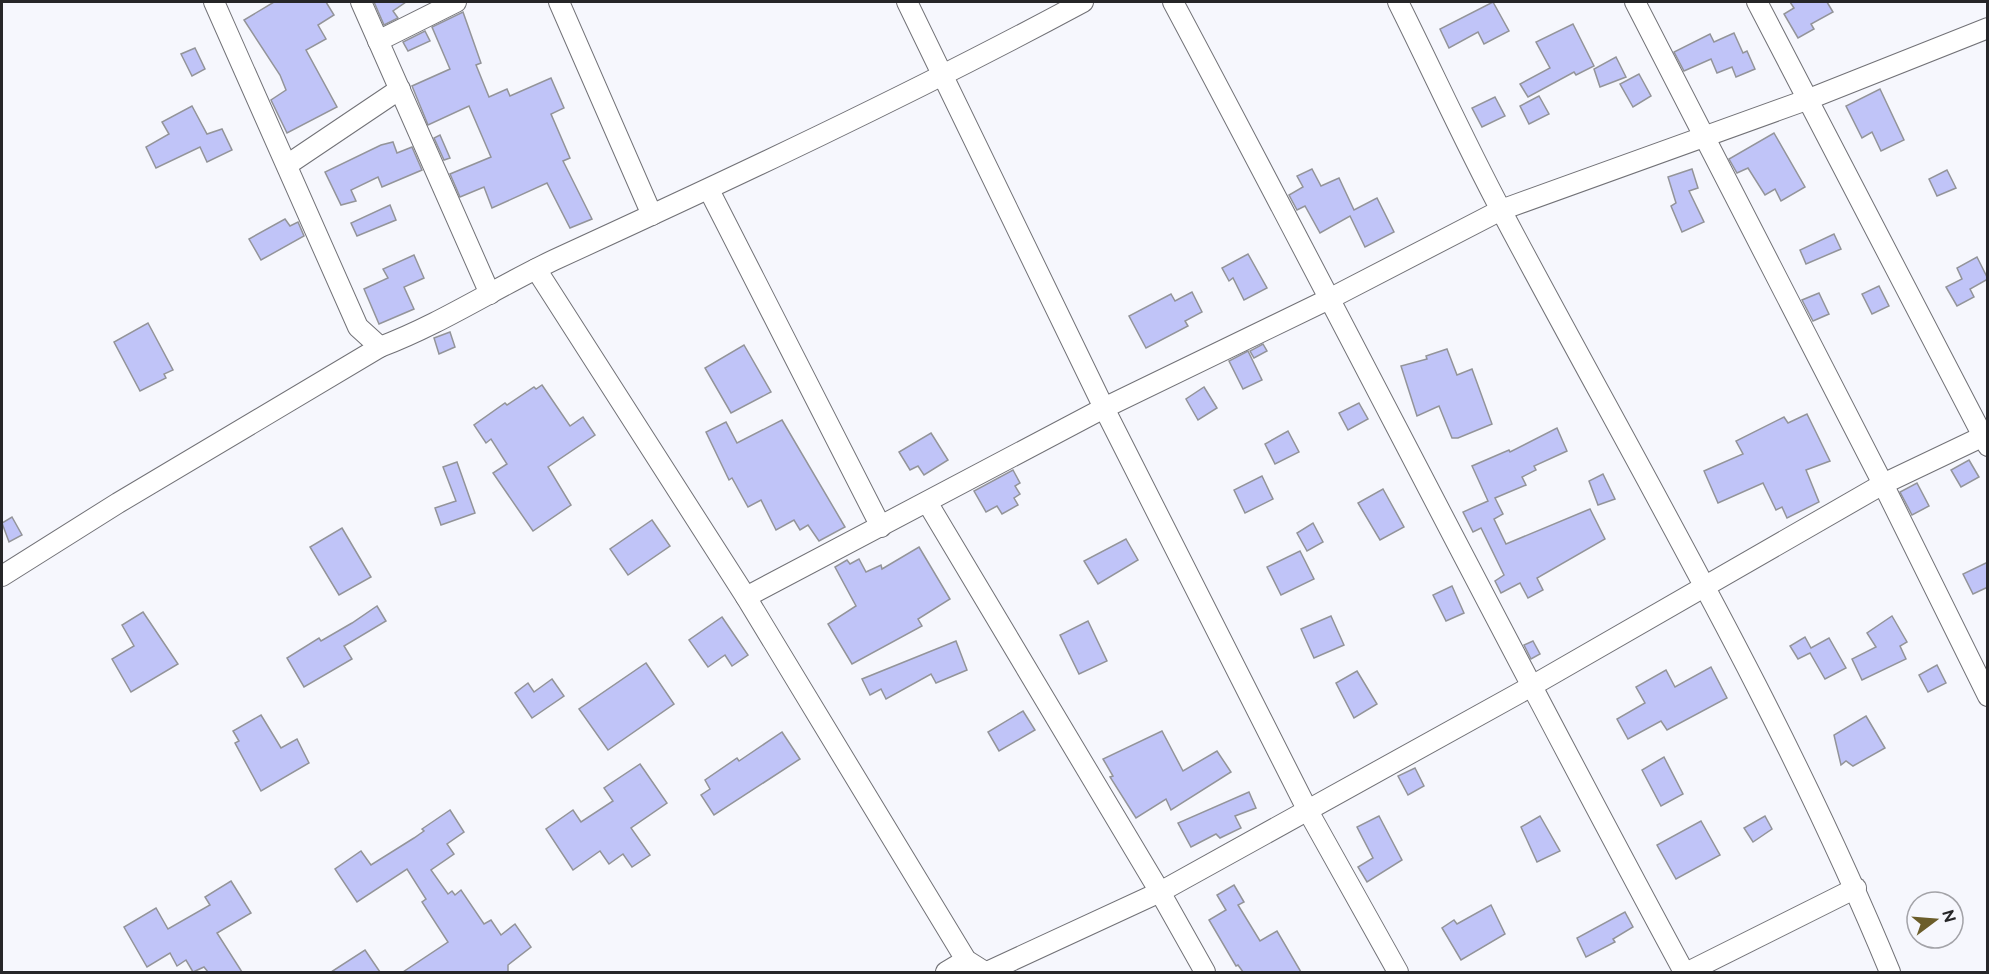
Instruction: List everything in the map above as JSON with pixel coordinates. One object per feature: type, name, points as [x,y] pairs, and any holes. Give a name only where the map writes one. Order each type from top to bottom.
[{"type":"street","points":[[214,2],[358,327],[380,347]]},
{"type":"street","points":[[361,2],[490,294]]},
{"type":"street","points":[[378,40],[456,2]]},
{"type":"street","points":[[559,2],[652,215]]},
{"type":"street","points":[[907,2],[1104,408],[1308,811],[1398,972]]},
{"type":"street","points":[[2,576],[118,503],[380,347],[405,338],[536,269],[709,190],[942,78],[1083,2]]},
{"type":"street","points":[[1173,2],[1331,298],[1530,687],[1686,972],[1856,888]]},
{"type":"street","points":[[1398,2],[1501,210],[1705,587],[1856,888],[1890,972]]},
{"type":"street","points":[[1635,2],[1883,484],[1988,696]]},
{"type":"street","points":[[536,269],[746,597],[966,960],[986,972],[1160,892],[1530,687],[1883,484],[1986,438],[1757,2]]},
{"type":"street","points":[[746,597],[1104,408],[1331,298],[1501,210],[1809,99],[1988,28]]},
{"type":"street","points":[[287,165],[400,89]]},
{"type":"street","points":[[709,190],[881,527]]},
{"type":"street","points":[[927,502],[1160,892],[1205,972]]},
{"type":"street","points":[[946,972],[966,960]]},
{"type":"building","points":[[274,2],[326,2],[334,15],[318,25],[326,39],[306,50],[337,107],[287,133],[271,100],[286,90],[280,75],[244,20]]},
{"type":"building","points":[[374,2],[406,2],[393,11],[398,18],[384,25]]},
{"type":"building","points":[[1493,2],[1509,31],[1484,44],[1478,32],[1449,48],[1440,29]]},
{"type":"building","points":[[1790,2],[1827,2],[1833,12],[1811,24],[1814,29],[1798,38],[1784,14],[1794,8]]},
{"type":"building","points":[[463,12],[481,63],[476,65],[489,97],[507,89],[510,96],[551,78],[564,108],[551,114],[570,158],[563,161],[592,219],[570,228],[547,183],[492,208],[484,187],[460,197],[450,174],[491,157],[469,106],[428,125],[412,86],[450,69],[432,27]]},
{"type":"building","points":[[1573,24],[1594,66],[1576,75],[1574,72],[1528,97],[1520,84],[1550,68],[1536,42]]},
{"type":"building","points":[[425,31],[430,41],[408,51],[403,42]]},
{"type":"building","points":[[1734,33],[1743,53],[1747,51],[1755,69],[1736,77],[1732,67],[1717,73],[1711,59],[1684,71],[1674,52],[1710,34],[1714,42]]},
{"type":"building","points":[[195,48],[205,69],[192,76],[181,54]]},
{"type":"building","points":[[1616,57],[1626,77],[1600,87],[1594,69]]},
{"type":"building","points":[[1639,74],[1651,96],[1633,107],[1620,84]]},
{"type":"building","points":[[1880,89],[1904,140],[1881,151],[1872,132],[1862,138],[1846,106]]},
{"type":"building","points":[[1539,96],[1549,114],[1529,124],[1520,106]]},
{"type":"building","points":[[1495,97],[1505,116],[1482,127],[1472,108]]},
{"type":"building","points":[[192,106],[207,134],[222,129],[232,150],[207,162],[200,147],[156,168],[146,147],[169,134],[162,122]]},
{"type":"building","points":[[1774,133],[1805,187],[1781,201],[1775,189],[1765,195],[1748,168],[1737,173],[1729,159]]},
{"type":"building","points":[[440,135],[450,158],[444,160],[434,138]]},
{"type":"building","points":[[393,142],[397,153],[412,147],[422,170],[382,187],[378,177],[351,190],[356,201],[341,205],[325,172],[381,145]]},
{"type":"building","points":[[1312,169],[1321,186],[1339,178],[1354,210],[1377,198],[1394,232],[1365,247],[1350,216],[1320,233],[1305,206],[1297,210],[1289,195],[1303,187],[1297,176]]},
{"type":"building","points":[[1692,169],[1698,188],[1689,191],[1704,222],[1682,232],[1671,206],[1676,203],[1668,177]]},
{"type":"building","points":[[1947,170],[1956,188],[1937,196],[1929,179]]},
{"type":"building","points":[[390,205],[396,220],[357,236],[351,223]]},
{"type":"building","points":[[285,219],[290,226],[298,222],[304,236],[261,260],[249,239]]},
{"type":"building","points":[[1834,234],[1841,249],[1806,264],[1800,250]]},
{"type":"building","points":[[1248,254],[1267,288],[1244,300],[1233,278],[1229,281],[1222,268]]},
{"type":"building","points":[[414,255],[424,278],[404,287],[414,309],[379,324],[364,289],[388,278],[383,269]]},
{"type":"building","points":[[1977,257],[1988,279],[1970,289],[1974,297],[1957,306],[1946,287],[1962,279],[1957,268]]},
{"type":"building","points":[[1879,286],[1889,306],[1872,314],[1862,294]]},
{"type":"building","points":[[1192,292],[1202,312],[1185,321],[1188,326],[1146,348],[1129,316],[1171,294],[1175,301]]},
{"type":"building","points":[[1819,293],[1829,314],[1813,321],[1802,300]]},
{"type":"building","points":[[148,323],[173,370],[164,374],[166,378],[140,391],[114,342]]},
{"type":"building","points":[[450,332],[455,347],[439,354],[434,338]]},
{"type":"building","points":[[1263,344],[1267,351],[1254,358],[1250,351]]},
{"type":"building","points":[[744,345],[771,392],[731,413],[705,368]]},
{"type":"building","points":[[1447,349],[1457,375],[1472,369],[1492,424],[1458,438],[1452,438],[1439,406],[1417,416],[1401,366],[1427,359],[1426,356]]},
{"type":"building","points":[[1248,351],[1262,380],[1243,389],[1229,361]]},
{"type":"building","points":[[542,385],[570,426],[583,417],[595,435],[548,467],[571,505],[533,531],[493,473],[507,464],[491,439],[486,443],[474,425],[505,403],[507,405],[534,387],[536,389]]},
{"type":"building","points":[[1204,387],[1217,408],[1198,420],[1186,399]]},
{"type":"building","points":[[1359,403],[1368,419],[1348,430],[1339,413]]},
{"type":"building","points":[[1807,414],[1830,461],[1806,470],[1819,502],[1787,518],[1782,507],[1776,510],[1763,483],[1718,503],[1704,471],[1743,454],[1736,441],[1784,417],[1788,423]]},
{"type":"building","points":[[782,420],[845,527],[819,541],[808,525],[800,530],[794,520],[776,530],[761,500],[748,507],[732,478],[729,480],[706,432],[726,422],[737,443]]},
{"type":"building","points":[[1557,428],[1567,451],[1534,466],[1536,470],[1522,477],[1526,485],[1495,498],[1503,514],[1494,519],[1506,544],[1590,509],[1605,539],[1537,578],[1543,590],[1528,598],[1520,583],[1501,593],[1495,581],[1504,575],[1481,528],[1473,532],[1463,512],[1488,501],[1472,466],[1509,450],[1510,452]]},
{"type":"building","points":[[1288,431],[1299,452],[1275,464],[1265,444]]},
{"type":"building","points":[[931,433],[948,460],[924,475],[918,466],[910,470],[899,452]]},
{"type":"building","points":[[1969,460],[1979,477],[1961,487],[1951,470]]},
{"type":"building","points":[[457,462],[475,513],[441,525],[435,508],[456,501],[443,467]]},
{"type":"building","points":[[1013,470],[1020,483],[1015,486],[1020,494],[1014,498],[1018,505],[1002,514],[997,506],[986,512],[974,491]]},
{"type":"building","points":[[1603,474],[1615,499],[1598,505],[1589,481]]},
{"type":"building","points":[[1262,476],[1273,499],[1245,513],[1234,490]]},
{"type":"building","points":[[1917,483],[1929,506],[1912,515],[1900,492]]},
{"type":"building","points":[[1383,489],[1404,527],[1380,540],[1358,503]]},
{"type":"building","points":[[12,517],[22,535],[9,542],[2,523]]},
{"type":"building","points":[[652,520],[670,546],[628,575],[610,549]]},
{"type":"building","points":[[1313,523],[1323,542],[1307,551],[1297,533]]},
{"type":"building","points":[[342,528],[371,577],[339,595],[310,547]]},
{"type":"building","points":[[1126,539],[1138,560],[1098,584],[1084,561]]},
{"type":"building","points":[[919,547],[950,599],[918,619],[922,626],[852,664],[828,624],[856,606],[835,567],[847,560],[850,564],[859,559],[866,572],[881,565],[882,569]]},
{"type":"building","points":[[1300,551],[1314,579],[1281,595],[1267,567]]},
{"type":"building","points":[[1988,562],[1988,587],[1973,594],[1963,574]]},
{"type":"building","points":[[1452,586],[1464,613],[1446,621],[1433,595]]},
{"type":"building","points":[[377,606],[386,621],[344,646],[352,659],[304,687],[287,658],[319,638],[321,641]]},
{"type":"building","points":[[143,612],[178,664],[131,692],[112,659],[134,646],[122,625]]},
{"type":"building","points":[[1331,616],[1344,645],[1314,658],[1301,629]]},
{"type":"building","points":[[1892,616],[1907,642],[1900,646],[1906,659],[1862,680],[1852,659],[1876,647],[1867,633]]},
{"type":"building","points":[[722,617],[748,655],[732,666],[725,655],[708,667],[689,640]]},
{"type":"building","points":[[1088,621],[1107,661],[1079,674],[1060,635]]},
{"type":"building","points":[[1805,637],[1811,648],[1829,638],[1846,668],[1825,679],[1810,653],[1798,659],[1790,646]]},
{"type":"building","points":[[956,641],[967,670],[936,683],[931,674],[886,699],[881,689],[870,695],[862,679]]},
{"type":"building","points":[[1533,641],[1540,654],[1531,659],[1524,645]]},
{"type":"building","points":[[646,663],[674,704],[608,750],[579,709]]},
{"type":"building","points":[[1937,665],[1946,683],[1928,692],[1919,675]]},
{"type":"building","points":[[1711,667],[1727,698],[1667,730],[1661,721],[1628,739],[1617,719],[1645,703],[1636,687],[1666,670],[1675,687]]},
{"type":"building","points":[[1357,671],[1377,704],[1354,718],[1336,683]]},
{"type":"building","points":[[552,679],[564,696],[532,718],[515,693],[528,683],[534,692]]},
{"type":"building","points":[[1023,711],[1035,730],[999,751],[988,732]]},
{"type":"building","points":[[261,715],[281,748],[297,739],[309,763],[261,791],[235,743],[239,741],[233,731]]},
{"type":"building","points":[[1866,716],[1885,748],[1853,766],[1846,761],[1841,765],[1834,735]]},
{"type":"building","points":[[1162,731],[1183,771],[1217,751],[1231,772],[1171,810],[1166,799],[1136,818],[1110,777],[1113,776],[1103,759]]},
{"type":"building","points":[[782,732],[800,759],[714,815],[701,795],[710,789],[705,780],[737,758],[739,761]]},
{"type":"building","points":[[1664,757],[1683,794],[1661,806],[1642,770]]},
{"type":"building","points":[[640,764],[667,803],[631,828],[650,855],[632,867],[623,854],[609,864],[600,851],[573,870],[546,829],[573,810],[581,822],[613,801],[604,788]]},
{"type":"building","points":[[1415,768],[1424,786],[1408,795],[1398,776]]},
{"type":"building","points":[[1249,792],[1256,808],[1235,816],[1241,828],[1220,838],[1216,834],[1191,847],[1178,823]]},
{"type":"building","points":[[450,810],[464,832],[447,844],[454,854],[431,870],[448,894],[452,891],[455,895],[461,890],[484,924],[491,920],[501,935],[515,924],[531,947],[508,965],[508,972],[403,972],[448,942],[422,902],[426,899],[407,869],[357,902],[335,869],[361,851],[371,865],[414,838],[424,831],[422,829]]},
{"type":"building","points":[[1379,816],[1402,860],[1367,882],[1358,867],[1373,858],[1357,827]]},
{"type":"building","points":[[1540,816],[1560,851],[1537,862],[1521,827]]},
{"type":"building","points":[[1765,816],[1772,829],[1753,842],[1744,828]]},
{"type":"building","points":[[1701,821],[1720,855],[1676,879],[1657,845]]},
{"type":"building","points":[[231,881],[251,913],[217,933],[242,972],[208,972],[204,967],[193,972],[186,960],[177,966],[170,953],[147,967],[124,927],[156,908],[168,929],[210,905],[205,897]]},
{"type":"building","points":[[1234,885],[1244,902],[1238,905],[1260,941],[1277,931],[1301,972],[1243,972],[1238,965],[1236,966],[1209,920],[1226,910],[1217,895]]},
{"type":"building","points":[[1491,905],[1505,934],[1461,960],[1442,928],[1454,920],[1457,924]]},
{"type":"building","points":[[1625,912],[1633,927],[1613,939],[1615,942],[1586,957],[1577,938]]},
{"type":"building","points":[[365,950],[380,972],[331,972]]}]
